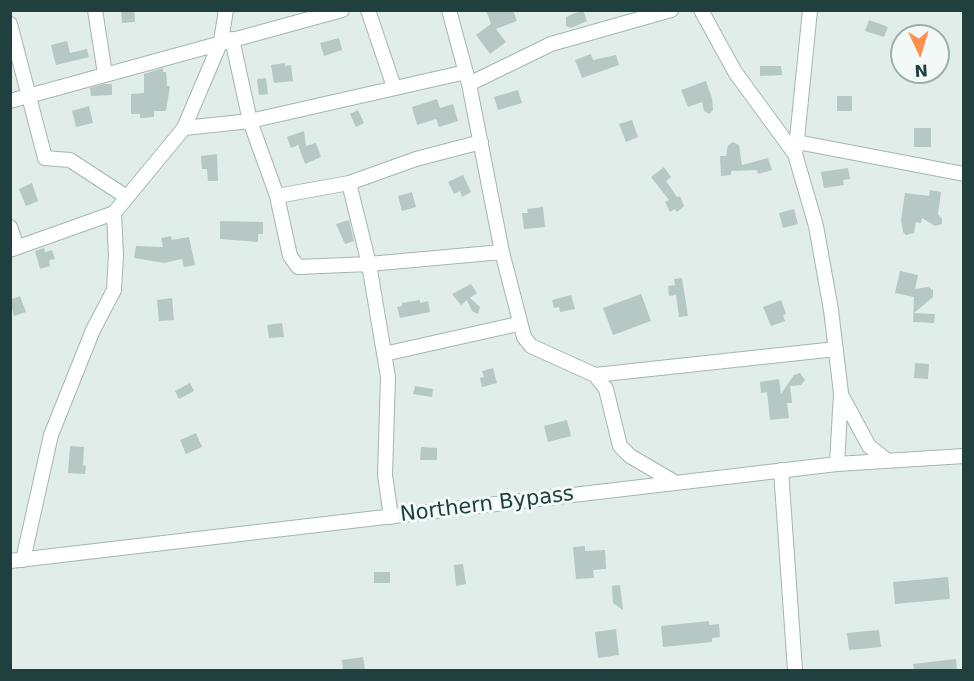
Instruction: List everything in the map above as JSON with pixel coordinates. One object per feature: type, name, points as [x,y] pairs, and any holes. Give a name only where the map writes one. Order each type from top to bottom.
[{"type":"street","points":[[95,10],[105,74]]},
{"type":"street","points":[[226,10],[226,40],[250,121],[277,196],[290,256],[298,267],[369,264],[502,252]]},
{"type":"street","points":[[10,101],[342,10]]},
{"type":"street","points":[[368,10],[394,87]]},
{"type":"street","points":[[184,128],[250,121],[394,87],[467,78],[539,49],[671,10]]},
{"type":"street","points":[[701,10],[735,72],[796,148],[963,174]]},
{"type":"street","points":[[810,10],[796,148],[816,226],[836,349],[841,393],[837,464]]},
{"type":"street","points":[[450,11],[481,142],[518,324],[531,346],[595,375],[606,389],[620,446],[630,456],[676,483]]},
{"type":"street","points":[[10,24],[45,158],[70,160],[125,196]]},
{"type":"street","points":[[17,561],[51,435],[93,330],[114,290],[116,255],[114,213],[125,196],[172,146],[184,128],[226,40]]},
{"type":"street","points":[[277,196],[349,183],[416,159],[481,142]]},
{"type":"street","points":[[349,183],[369,264],[389,387],[385,475],[391,517]]},
{"type":"street","points":[[10,227],[14,248],[114,213]]},
{"type":"street","points":[[384,354],[518,324]]},
{"type":"street","points":[[595,375],[836,349]]},
{"type":"street","points":[[841,393],[861,435],[869,446],[885,459]]},
{"type":"street","name":"Northern Bypass","points":[[17,561],[781,470],[885,459],[963,456]]},
{"type":"street","points":[[781,470],[795,670]]},
{"type":"building","points":[[121,10],[134,10],[135,22],[122,23]]},
{"type":"building","points":[[486,10],[513,10],[517,21],[496,29],[506,42],[490,54],[476,35],[491,24]]},
{"type":"building","points":[[583,10],[587,21],[571,28],[566,26],[566,17]]},
{"type":"building","points":[[869,20],[888,27],[884,37],[865,31]]},
{"type":"building","points":[[339,38],[342,50],[324,56],[320,43]]},
{"type":"building","points":[[67,41],[70,53],[87,49],[89,57],[56,65],[51,45]]},
{"type":"building","points":[[591,54],[593,60],[616,55],[619,65],[582,78],[575,60]]},
{"type":"building","points":[[285,63],[285,66],[291,65],[293,81],[274,83],[271,65]]},
{"type":"building","points":[[760,66],[781,66],[782,75],[760,76]]},
{"type":"building","points":[[163,68],[163,72],[166,72],[167,86],[170,86],[166,111],[154,111],[154,117],[140,118],[140,114],[131,114],[131,94],[144,93],[144,74]]},
{"type":"building","points":[[266,78],[268,94],[259,95],[257,79]]},
{"type":"building","points":[[706,81],[712,98],[713,110],[709,114],[704,111],[702,102],[688,107],[681,90]]},
{"type":"building","points":[[112,84],[112,95],[91,96],[90,88]]},
{"type":"building","points":[[518,90],[522,103],[498,110],[494,97]]},
{"type":"building","points":[[837,96],[852,96],[852,111],[837,111]]},
{"type":"building","points":[[437,99],[440,108],[453,104],[458,121],[439,127],[436,119],[417,125],[412,107]]},
{"type":"building","points":[[89,106],[93,123],[76,127],[72,111]]},
{"type":"building","points":[[358,110],[364,123],[356,127],[350,114]]},
{"type":"building","points":[[632,120],[638,137],[626,142],[619,124]]},
{"type":"building","points":[[914,128],[931,128],[931,147],[914,147]]},
{"type":"building","points":[[304,131],[306,146],[316,143],[321,157],[305,164],[298,145],[291,148],[287,137]]},
{"type":"building","points":[[733,142],[739,145],[742,165],[768,158],[772,170],[758,174],[757,170],[731,171],[731,175],[721,176],[720,156],[726,156],[728,145]]},
{"type":"building","points":[[217,154],[218,181],[208,181],[207,169],[202,169],[201,156]]},
{"type":"building","points":[[664,167],[671,177],[666,181],[677,197],[680,196],[684,206],[677,212],[675,209],[670,212],[665,202],[669,200],[651,177]]},
{"type":"building","points":[[848,168],[850,179],[843,180],[844,185],[824,188],[821,172]]},
{"type":"building","points":[[463,175],[471,192],[462,197],[460,191],[454,194],[448,182]]},
{"type":"building","points":[[32,183],[38,201],[26,206],[19,189]]},
{"type":"building","points":[[930,190],[941,192],[938,214],[942,219],[942,224],[935,226],[922,218],[921,223],[916,222],[914,233],[906,235],[903,232],[901,220],[905,193],[929,196]]},
{"type":"building","points":[[412,192],[416,207],[402,211],[398,196]]},
{"type":"building","points":[[543,207],[545,227],[524,229],[522,213],[528,213],[527,209]]},
{"type":"building","points":[[794,209],[798,224],[783,228],[779,213]]},
{"type":"building","points":[[349,220],[354,241],[345,244],[336,224]]},
{"type":"building","points":[[220,221],[263,222],[263,234],[258,234],[258,242],[220,239]]},
{"type":"building","points":[[171,236],[172,240],[189,237],[195,265],[184,267],[182,259],[164,263],[134,258],[136,246],[163,247],[161,238]]},
{"type":"building","points":[[44,248],[45,252],[52,250],[55,259],[49,260],[50,266],[40,269],[35,251]]},
{"type":"building","points":[[900,271],[918,275],[915,289],[928,287],[933,290],[933,297],[914,313],[935,314],[934,323],[913,322],[914,297],[895,293]]},
{"type":"building","points":[[682,278],[688,316],[679,317],[676,295],[669,296],[668,286],[675,285],[674,279]]},
{"type":"building","points":[[471,284],[477,293],[470,298],[480,307],[478,314],[472,311],[467,300],[461,305],[452,294]]},
{"type":"building","points":[[641,294],[651,321],[613,335],[603,308]]},
{"type":"building","points":[[571,295],[575,309],[560,312],[559,307],[554,308],[552,300]]},
{"type":"building","points":[[20,296],[26,312],[14,316],[10,300]]},
{"type":"building","points":[[172,298],[174,320],[159,321],[157,300]]},
{"type":"building","points":[[420,300],[420,303],[428,301],[430,312],[400,318],[397,307],[402,306],[402,303]]},
{"type":"building","points":[[781,300],[786,314],[783,315],[785,321],[771,326],[763,307]]},
{"type":"building","points":[[282,323],[284,337],[269,338],[267,325]]},
{"type":"building","points":[[915,363],[929,364],[928,379],[914,378]]},
{"type":"building","points":[[493,368],[497,383],[482,387],[480,378],[484,377],[482,371]]},
{"type":"building","points":[[800,373],[805,380],[801,385],[790,386],[792,403],[787,403],[789,418],[770,420],[767,392],[761,393],[760,382],[779,379],[781,394],[794,375]]},
{"type":"building","points":[[190,383],[194,391],[179,399],[175,391]]},
{"type":"building","points":[[415,386],[433,389],[432,397],[413,394]]},
{"type":"building","points":[[567,420],[571,436],[548,442],[544,426]]},
{"type":"building","points":[[196,433],[202,447],[186,454],[180,440]]},
{"type":"building","points":[[70,446],[84,447],[85,474],[68,473]]},
{"type":"building","points":[[421,447],[437,448],[437,460],[420,460]]},
{"type":"building","points":[[585,546],[585,551],[605,550],[606,569],[593,570],[594,578],[576,579],[573,547]]},
{"type":"building","points":[[463,564],[466,584],[456,586],[454,565]]},
{"type":"building","points":[[374,572],[390,572],[390,583],[374,583]]},
{"type":"building","points":[[948,577],[950,599],[895,604],[893,582]]},
{"type":"building","points":[[620,585],[623,610],[613,603],[612,586]]},
{"type":"building","points":[[709,621],[709,625],[719,624],[720,637],[712,638],[712,642],[663,647],[661,626]]},
{"type":"building","points":[[616,629],[619,655],[598,658],[595,632]]},
{"type":"building","points":[[879,630],[881,647],[849,650],[847,633]]},
{"type":"building","points":[[363,657],[365,670],[343,670],[342,660]]},
{"type":"building","points":[[956,659],[957,670],[914,670],[913,664]]}]
